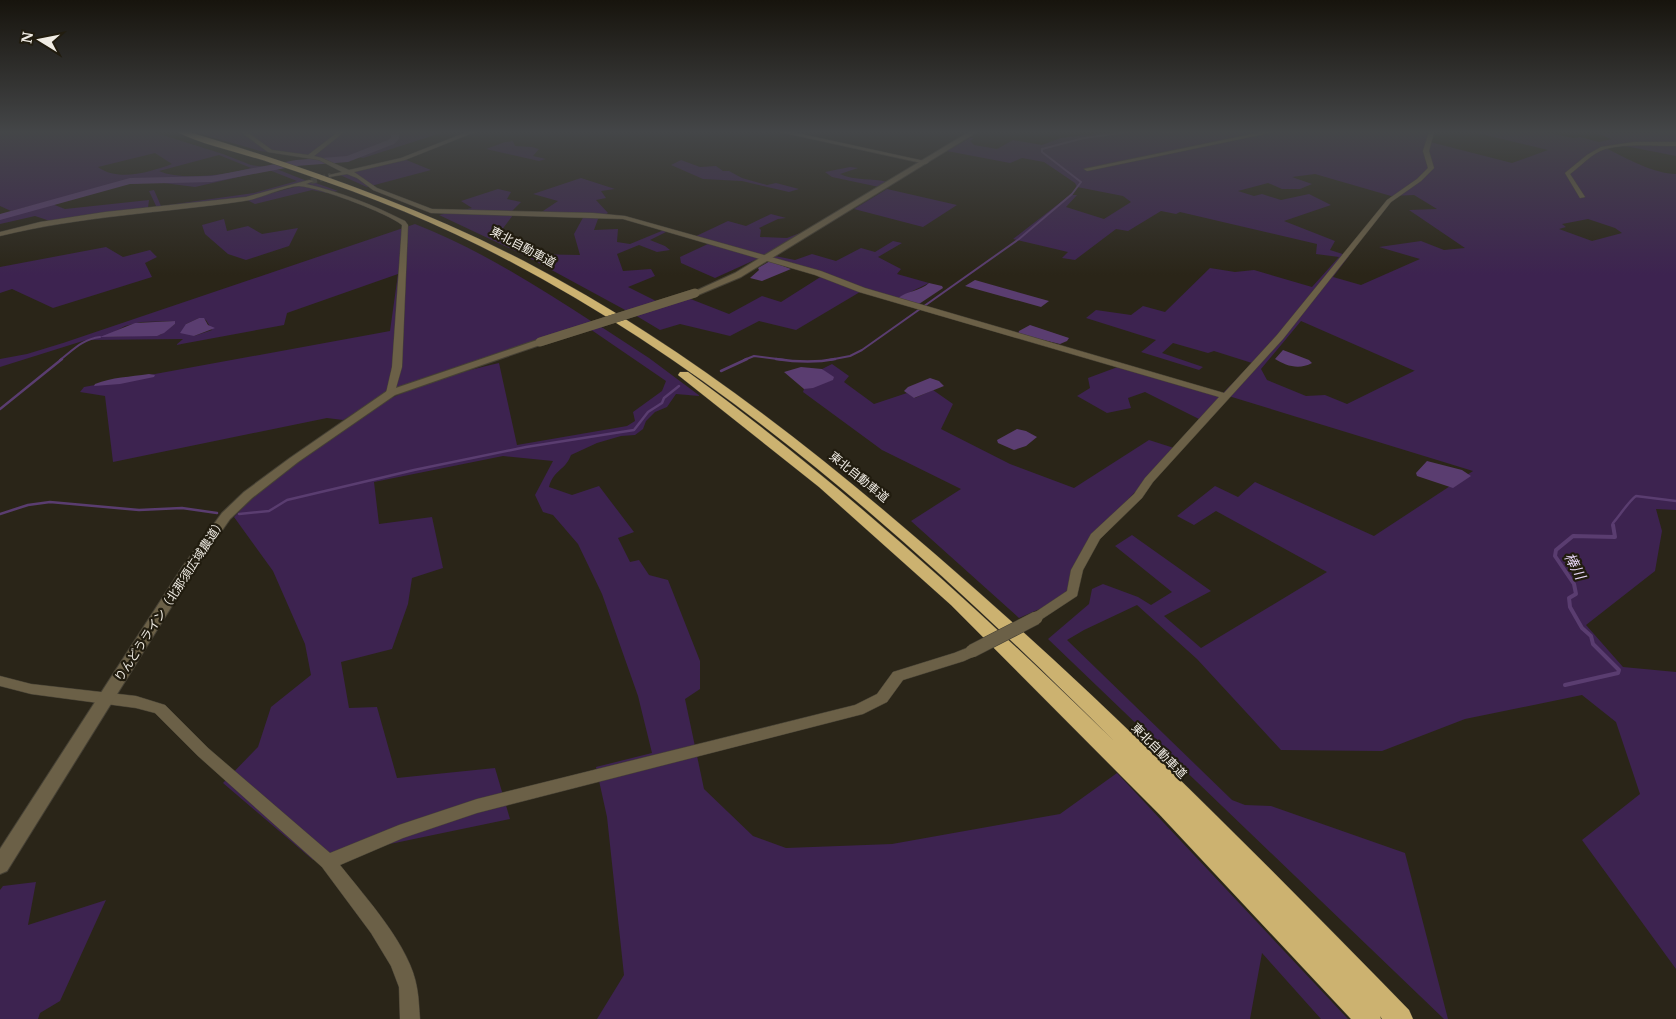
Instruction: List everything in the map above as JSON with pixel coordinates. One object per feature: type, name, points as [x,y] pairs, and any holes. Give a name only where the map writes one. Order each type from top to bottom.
[{"type":"highway","name":"東北自動車道","points":[[321,180],[395,210],[467,243],[513,267],[616,329],[729,408],[834,493],[935,581],[1001,643],[1116,755],[1368,1019]]},
{"type":"highway","name":"東北自動車道","points":[[327,180],[369,194],[432,220],[550,279],[668,352],[777,431],[847,487],[951,576],[1076,692],[1306,921],[1400,1019]]},
{"type":"street","points":[[362,180],[375,189],[431,210],[616,216],[818,273],[862,290],[1225,396]]},
{"type":"street","points":[[767,258],[897,180]]},
{"type":"street","points":[[328,862],[399,832],[477,806],[858,710],[882,698],[898,676],[959,657],[1036,618],[1073,593],[1078,570],[1095,537],[1138,496],[1225,396],[1280,337],[1392,198],[1419,180]]},
{"type":"street","points":[[1571,180],[1582,197]]},
{"type":"street","points":[[0,234],[40,224],[118,212],[236,201],[311,181]]},
{"type":"street","points":[[299,185],[331,191],[369,206],[403,222],[405,225],[397,367],[391,393]]},
{"type":"street","name":"りんどうライン（北那須広域農道）","points":[[0,866],[188,569],[226,516],[248,495],[294,460],[391,393],[434,376],[695,293],[738,275],[767,258]]},
{"type":"street","points":[[0,681],[31,689],[136,702],[160,709],[202,752],[328,862],[399,961],[408,987],[410,1019]]},
{"type":"shaded area","points":[[0,180],[227,180],[195,187],[156,182],[130,184],[129,180],[11,211],[0,206]]},
{"type":"shaded area","points":[[293,180],[307,181],[245,199],[157,208],[149,191],[154,190],[161,206],[254,193],[297,181]]},
{"type":"shaded area","points":[[350,180],[395,180],[367,187]]},
{"type":"shaded area","points":[[576,180],[586,180],[615,189],[601,191],[606,198],[596,200],[608,213],[598,219],[594,230],[618,229],[617,242],[630,244],[664,230],[668,231],[650,240],[670,250],[657,252],[639,245],[617,254],[623,271],[651,269],[655,276],[628,287],[658,302],[627,311],[524,255],[439,215],[472,208],[461,201],[498,189],[511,192],[507,199],[521,202],[509,214],[513,215],[501,231],[505,242],[528,254],[580,255],[574,234],[585,214],[540,213],[558,201],[533,194]]},
{"type":"shaded area","points":[[714,180],[748,180],[767,185],[776,183],[799,189],[789,192],[742,181]]},
{"type":"shaded area","points":[[844,180],[888,182],[879,187]]},
{"type":"shaded area","points":[[1070,180],[1299,180],[1312,184],[1300,189],[1282,189],[1268,183],[1238,191],[1254,196],[1262,194],[1281,200],[1309,194],[1331,205],[1284,221],[1335,241],[1330,250],[1349,256],[1333,277],[1361,285],[1420,259],[1379,247],[1421,241],[1444,250],[1465,248],[1409,210],[1437,209],[1414,195],[1391,196],[1334,180],[1676,180],[1676,510],[1656,509],[1662,531],[1655,571],[1586,625],[1623,667],[1676,672],[1676,969],[1582,840],[1640,794],[1616,722],[1582,695],[1465,719],[1382,751],[1281,750],[1197,659],[1137,605],[1067,640],[1232,800],[1245,805],[1271,806],[1405,853],[1448,1019],[1444,1019],[1048,639],[1089,604],[1092,589],[1103,584],[1138,597],[1151,605],[1172,592],[1115,546],[1132,535],[1211,591],[1164,616],[1201,648],[1327,572],[1216,511],[1194,525],[1177,516],[1215,486],[1238,497],[1255,482],[1374,536],[1473,471],[1222,394],[1252,363],[1214,351],[1208,353],[1173,343],[1162,353],[1203,367],[1199,370],[1141,352],[1156,340],[1086,318],[1096,310],[1131,315],[1143,306],[1165,312],[1210,268],[1235,272],[1254,270],[1312,287],[1339,257],[1316,254],[1317,244],[1180,212],[1176,214],[1161,211],[1128,231],[1116,229],[1075,260],[1062,258],[1068,252],[1013,239],[1070,195],[1077,195],[1066,207],[1104,219],[1131,202],[1123,196],[1077,187]],"holes":[[[1588,219],[1615,228],[1622,233],[1592,241],[1559,229],[1566,227],[1562,224]],[[1301,321],[1415,371],[1347,404],[1325,395],[1306,396],[1267,380],[1261,369]]]},
{"type":"shaded area","points":[[313,182],[338,191],[327,193],[312,190],[255,204],[247,200]]},
{"type":"shaded area","points":[[887,189],[957,205],[923,227],[854,209]]},
{"type":"shaded area","points":[[149,200],[148,208],[50,221],[35,216],[0,224],[0,219],[52,204],[65,209]]},
{"type":"shaded area","points":[[771,214],[786,218],[778,219],[759,228],[761,230],[760,237],[787,238],[808,230],[759,258],[715,278],[681,263],[680,257],[710,243],[692,238],[728,221],[746,226]]},
{"type":"shaded area","points":[[224,219],[227,231],[248,226],[262,234],[298,228],[289,246],[246,260],[228,254],[205,234],[202,225]]},
{"type":"shaded area","points":[[415,224],[485,257],[594,323],[405,385],[343,420],[327,418],[113,462],[105,396],[80,392],[84,387],[390,331],[398,274],[287,313],[284,325],[176,345],[183,339],[86,340],[0,367],[0,359],[27,354]],"holes":[[[199,318],[206,320],[212,330],[194,336],[186,324]],[[174,321],[175,324],[160,335],[105,337],[125,326],[141,322]]]},
{"type":"shaded area","points":[[893,241],[902,243],[878,257],[901,269],[897,274],[929,283],[896,299],[865,289],[796,330],[759,321],[730,336],[680,324],[660,330],[635,315],[688,298],[729,314],[762,296],[781,302],[822,276],[769,260],[775,256],[795,260],[812,254],[836,261],[861,248],[875,252]]},
{"type":"shaded area","points":[[106,247],[123,257],[150,250],[157,257],[145,263],[152,277],[53,308],[12,289],[0,293],[0,267]]},
{"type":"shaded area","points":[[770,261],[791,269],[762,281],[750,278],[759,270],[758,268]]},
{"type":"shaded area","points":[[975,280],[1049,301],[1041,307],[965,286]]},
{"type":"shaded area","points":[[929,283],[942,286],[943,288],[919,304],[898,298],[922,288]]},
{"type":"shaded area","points":[[199,318],[204,318],[208,325],[215,328],[194,336],[180,333],[186,324]]},
{"type":"shaded area","points":[[175,321],[175,324],[157,336],[100,337],[135,323]]},
{"type":"shaded area","points":[[1030,325],[1069,338],[1060,344],[1018,334],[1019,331]]},
{"type":"shaded area","points":[[600,326],[649,358],[700,396],[676,394],[667,407],[655,412],[646,421],[643,429],[635,435],[621,436],[597,443],[571,455],[566,464],[551,481],[549,487],[572,495],[599,486],[634,532],[618,538],[630,562],[639,560],[649,575],[668,580],[700,661],[700,689],[685,699],[704,789],[753,836],[786,848],[892,844],[1060,814],[1117,773],[1348,1019],[1321,1019],[1262,953],[1250,1019],[597,1019],[624,975],[607,817],[596,767],[652,753],[638,696],[602,594],[578,544],[553,515],[543,512],[535,495],[553,461],[503,456],[374,482],[379,524],[432,517],[443,568],[412,578],[408,604],[392,649],[341,662],[349,708],[377,707],[397,778],[495,768],[510,819],[313,860],[223,783],[258,747],[271,707],[311,675],[305,644],[273,571],[234,517],[286,470],[383,402],[435,380],[499,363],[517,445],[627,426],[635,421],[633,412],[662,391],[666,381],[590,329]]},
{"type":"shaded area","points":[[1283,350],[1309,360],[1312,363],[1297,367],[1284,364],[1275,359]]},
{"type":"shaded area","points":[[832,364],[849,376],[844,382],[874,404],[907,393],[915,398],[933,390],[953,404],[941,429],[1010,464],[1074,488],[1149,440],[1174,448],[1140,487],[1087,542],[1069,589],[1051,604],[1019,618],[911,521],[961,489],[882,450],[803,392],[804,389],[832,380],[822,369]]},
{"type":"shaded area","points":[[1123,365],[1222,394],[1199,419],[1145,392],[1128,398],[1131,408],[1107,413],[1077,396],[1090,388],[1088,378]]},
{"type":"shaded area","points":[[801,367],[822,369],[834,377],[833,380],[813,388],[804,389],[784,372]]},
{"type":"shaded area","points":[[149,374],[155,375],[154,377],[120,384],[94,386],[108,380]]},
{"type":"shaded area","points":[[930,378],[939,381],[944,386],[914,398],[904,391],[908,387]]},
{"type":"shaded area","points":[[1017,429],[1037,437],[1026,446],[1014,450],[998,443],[997,440]]},
{"type":"shaded area","points":[[1427,461],[1462,470],[1471,476],[1453,488],[1417,476],[1416,473]]},
{"type":"shaded area","points":[[36,882],[28,925],[106,900],[60,1001],[40,1013],[38,1019],[0,1019],[0,890],[3,886]]},
{"type":"waterway","points":[[0,217],[130,181],[189,180]]},
{"type":"waterway","points":[[832,359],[850,356],[862,350],[1019,239],[1072,194],[1081,182],[1078,180]]},
{"type":"waterway","points":[[60,360],[83,343],[100,337]]},
{"type":"waterway","points":[[744,360],[754,356],[785,360]]},
{"type":"waterway","points":[[0,409],[62,359]]},
{"type":"waterway","points":[[721,371],[747,359]]},
{"type":"waterway","points":[[776,359],[806,362],[832,359]]},
{"type":"waterway","points":[[239,514],[269,511],[287,500],[414,470],[526,447],[634,430],[648,412],[662,403],[664,398],[679,386]]},
{"type":"waterway","name":"棒川","points":[[1613,525],[1636,496],[1676,501]]},
{"type":"waterway","points":[[0,514],[28,505],[50,502],[139,510],[182,508],[217,513]]},
{"type":"waterway","name":"棒川","points":[[1565,685],[1618,673],[1619,670],[1593,644],[1591,636],[1582,628],[1570,607],[1569,598],[1576,594],[1574,584],[1555,556],[1556,550],[1573,536],[1615,537],[1613,525]]},
{"type":"tunnel","points":[[311,181],[317,180]]}]
